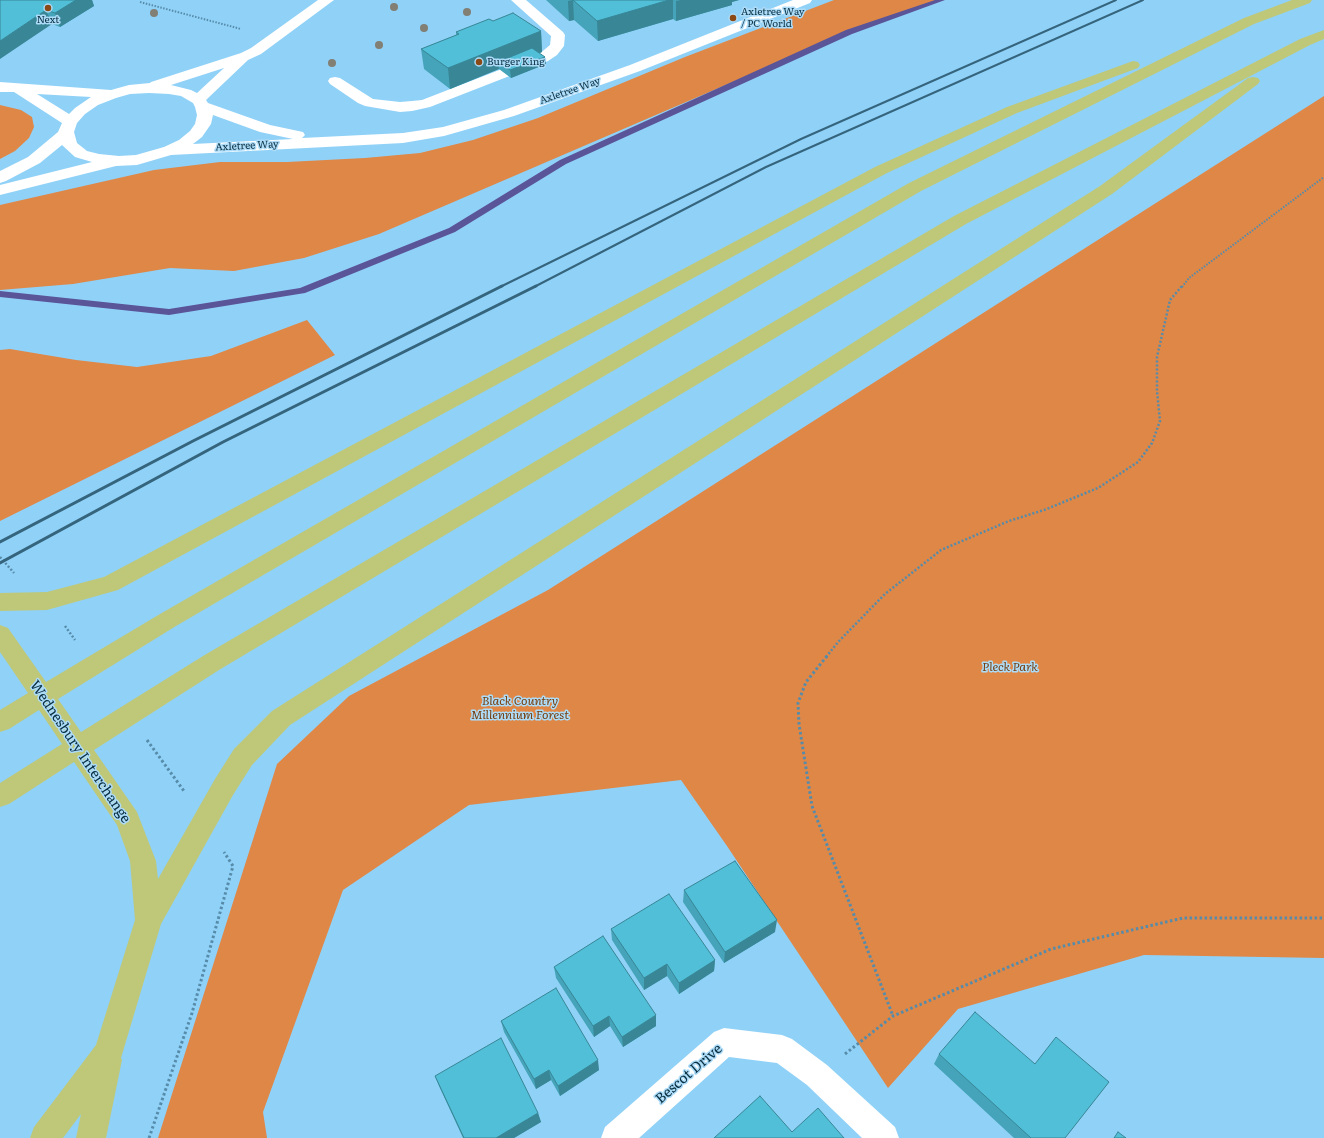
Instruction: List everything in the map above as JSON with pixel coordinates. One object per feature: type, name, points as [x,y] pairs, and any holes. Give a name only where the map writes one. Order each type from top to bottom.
[{"type":"highway","points":[[0,602],[47,601],[110,584],[881,170],[1012,110],[1305,0]]},
{"type":"highway","points":[[0,722],[168,620],[915,187],[1249,21]]},
{"type":"highway","points":[[0,796],[218,658],[960,220],[1305,42],[1324,34]]},
{"type":"highway","points":[[149,920],[224,787],[243,757],[281,718],[1106,190],[1305,42]]},
{"type":"highway","name":"Wednesbury Interchange","points":[[0,634],[128,820],[143,861],[149,920],[108,1053],[45,1138]]},
{"type":"highway","points":[[90,1138],[108,1053]]},
{"type":"street","points":[[0,178],[34,160],[68,128],[80,111],[93,102],[110,94],[149,88],[246,56],[266,45],[327,0]]},
{"type":"street","name":"Axletree Way","points":[[170,150],[403,138],[444,131],[509,113],[635,68],[805,0]]},
{"type":"street","points":[[335,81],[370,103],[400,107],[425,104],[543,58],[552,52],[557,46],[558,35],[523,4]]},
{"type":"street","points":[[20,89],[68,128],[70,145],[81,154],[98,159],[119,161],[137,160],[170,150],[185,143],[196,134],[203,124],[205,115],[201,103],[246,56]]},
{"type":"street","points":[[0,87],[110,94]]},
{"type":"street","name":"Axletree Way","points":[[149,88],[169,89],[186,93],[201,103],[266,129],[324,141]]},
{"type":"street","points":[[0,190],[119,161]]},
{"type":"street","name":"Bescot Drive","points":[[616,1138],[724,1042],[782,1049],[817,1075],[884,1138]]},
{"type":"path","points":[[140,2],[231,26]]},
{"type":"path","points":[[893,1016],[812,806],[799,724],[798,703],[806,682],[838,641],[885,594],[941,550],[1009,521],[1044,510],[1098,488],[1138,462],[1152,443],[1160,420],[1156,391],[1157,356],[1170,300],[1189,278],[1324,177]]},
{"type":"path","points":[[0,557],[17,576]]},
{"type":"path","points":[[817,1075],[893,1016],[1051,949],[1183,918],[1324,918]]},
{"type":"green space","points":[[834,0],[942,0],[849,32],[379,234],[304,258],[234,271],[170,268],[73,284],[0,290],[0,205],[154,170],[220,162],[287,162],[365,158],[420,153],[473,140],[538,118],[685,57]]},
{"type":"green space","name":"Pleck Park","points":[[1324,96],[1324,958],[1144,955],[958,1009],[888,1088],[727,846],[681,780],[469,805],[343,890],[263,1112],[267,1138],[158,1138],[277,764],[349,696],[548,590]]},
{"type":"green space","points":[[0,105],[21,110],[32,117],[34,127],[29,138],[15,151],[0,159]]},
{"type":"green space","points":[[307,320],[335,355],[0,521],[0,350],[10,349],[76,360],[137,367],[211,356]]},
{"type":"building","points":[[0,0],[76,0],[55,13],[46,10],[0,41]]},
{"type":"building","points":[[573,0],[669,0],[597,21]]},
{"type":"building","points":[[513,13],[541,31],[448,68],[421,49],[459,34],[456,32],[489,19],[493,21]]},
{"type":"building","points":[[532,48],[545,57],[510,70],[498,62]]},
{"type":"building","points":[[735,861],[777,920],[725,952],[684,890]]},
{"type":"building","points":[[669,894],[715,960],[679,983],[667,964],[644,978],[611,929]]},
{"type":"building","points":[[603,936],[656,1015],[622,1037],[609,1016],[593,1026],[554,967]]},
{"type":"building","points":[[556,988],[598,1060],[558,1086],[549,1070],[534,1079],[501,1021]]},
{"type":"building","points":[[975,1012],[1035,1064],[1056,1037],[1109,1082],[1065,1138],[1031,1138],[939,1054]]},
{"type":"building","points":[[501,1038],[538,1113],[496,1138],[464,1138],[435,1076]]},
{"type":"building","points":[[760,1096],[792,1132],[818,1108],[844,1138],[714,1138]]},
{"type":"building","points":[[1118,1132],[1126,1138],[1114,1138]]},
{"type":"waterway","points":[[0,294],[169,312],[302,291],[452,230],[563,162],[849,32],[942,0]]},
{"type":"railway","points":[[500,287],[801,139],[1116,0]]},
{"type":"railway","points":[[534,287],[766,167],[1143,0]]},
{"type":"railway","points":[[0,542],[193,441],[500,287]]},
{"type":"railway","points":[[0,563],[223,442],[534,287]]},
{"type":"place","name":"Next","points":[[48,8]]},
{"type":"place","name":"Axletree Way / PC World","points":[[733,18]]},
{"type":"place","name":"Burger King","points":[[479,62]]},
{"type":"park label","name":"Black Country Millennium Forest","points":[[520,708]]}]
